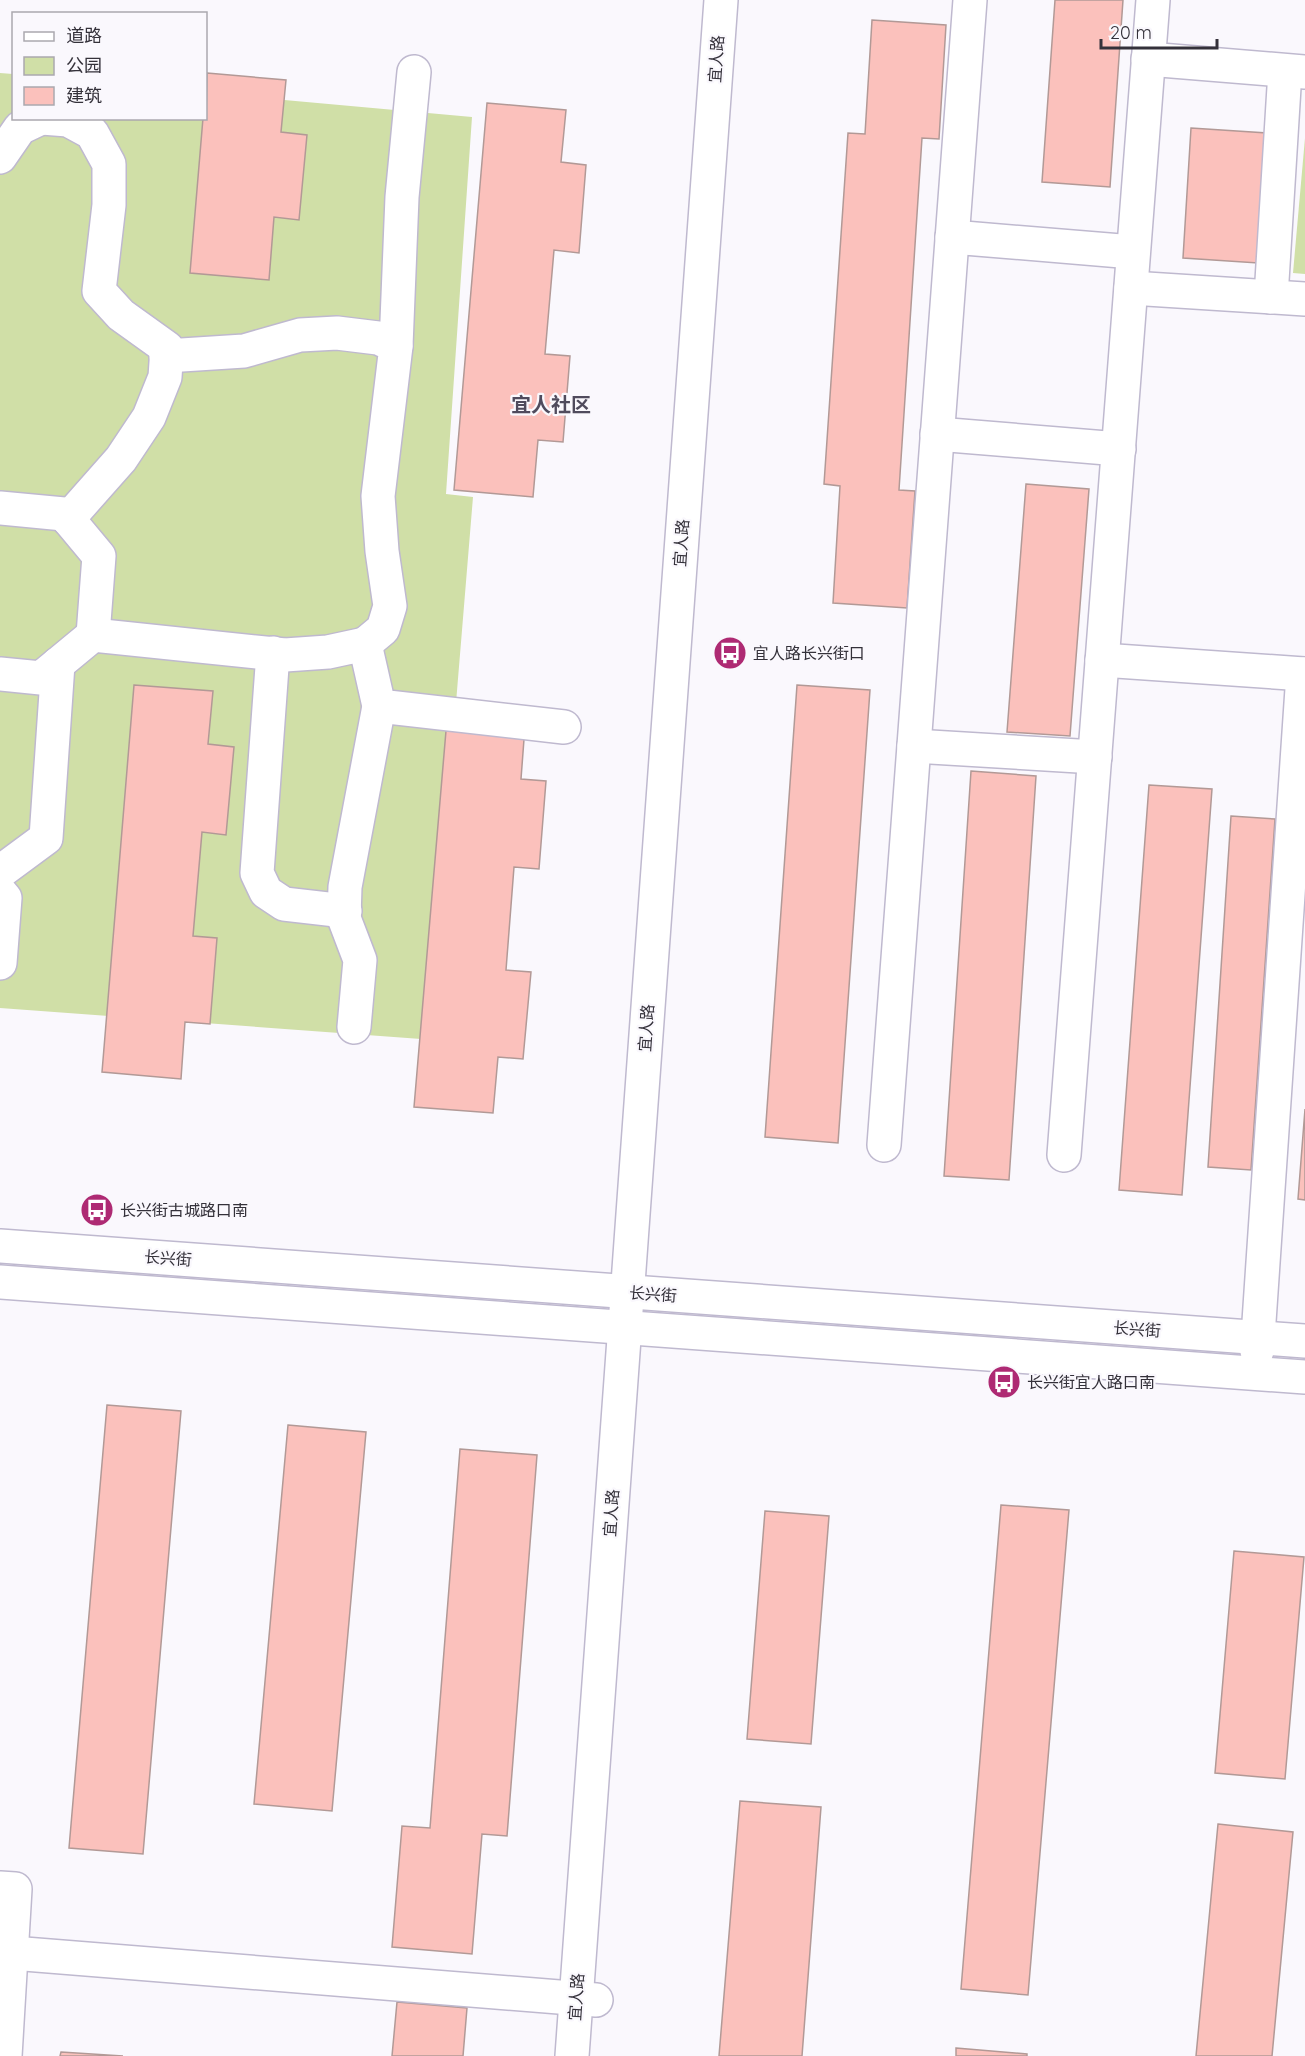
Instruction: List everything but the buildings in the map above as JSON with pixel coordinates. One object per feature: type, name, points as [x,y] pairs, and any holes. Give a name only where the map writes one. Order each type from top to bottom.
[{"type":"street","name":"宜人路","points":[[638,1293],[721,0]]},
{"type":"street","name":"宜人路","points":[[572,2056],[586,1999],[635,1328],[742,0]]},
{"type":"street","points":[[884,1145],[970,0]]},
{"type":"street","points":[[1064,1155],[1153,0]]},
{"type":"street","points":[[1148,60],[1295,72],[1271,297]]},
{"type":"street","points":[[0,674],[41,678],[93,635],[285,655],[328,652],[366,644],[383,629],[390,606],[382,551],[378,496],[396,345],[402,197],[414,72]]},
{"type":"street","points":[[0,157],[20,128],[38,120]]},
{"type":"street","points":[[68,120],[88,124],[109,164],[109,205],[99,291],[121,315],[167,348],[165,377],[149,417],[121,459],[68,519]]},
{"type":"street","points":[[952,237],[1133,252]]},
{"type":"street","points":[[1131,288],[1305,299]]},
{"type":"street","points":[[166,356],[244,351],[300,335],[337,333],[378,338],[396,345]]},
{"type":"street","points":[[937,434],[1119,449]]},
{"type":"street","points":[[0,508],[64,514],[99,556],[93,635]]},
{"type":"street","points":[[354,1027],[360,960],[344,918],[345,887],[379,706],[366,644]]},
{"type":"street","points":[[273,653],[257,873],[266,892],[284,904],[345,910]]},
{"type":"street","points":[[1102,660],[1304,674],[1257,1345]]},
{"type":"street","points":[[0,872],[46,838],[58,664]]},
{"type":"street","points":[[379,706],[564,728]]},
{"type":"street","points":[[914,746],[1095,757]]},
{"type":"street","points":[[0,892],[5,898],[0,963]]},
{"type":"street","name":"长兴街","points":[[0,1246],[638,1293],[1257,1345],[1305,1341]]},
{"type":"street","points":[[0,1282],[1305,1377]]},
{"type":"street","points":[[0,1888],[15,1889],[4,2042]]},
{"type":"street","points":[[12,1953],[586,1999]]},
{"type":"street","name":"宜人路","points":[[586,1999],[594,2056]]},
{"type":"green space","points":[[0,73],[12,74],[12,120],[207,120],[207,93],[472,117],[446,494],[473,497],[455,715],[421,1039],[0,1008]]},
{"type":"green space","points":[[1305,138],[1305,274],[1293,273]]},
{"type":"place","name":"宜人路长兴街口","points":[[730,653]]},
{"type":"place","name":"长兴街古城路口南","points":[[97,1210]]},
{"type":"place","name":"长兴街宜人路口南","points":[[1004,1382]]},
{"type":"district","name":"宜人社区","points":[[551,404]]}]
